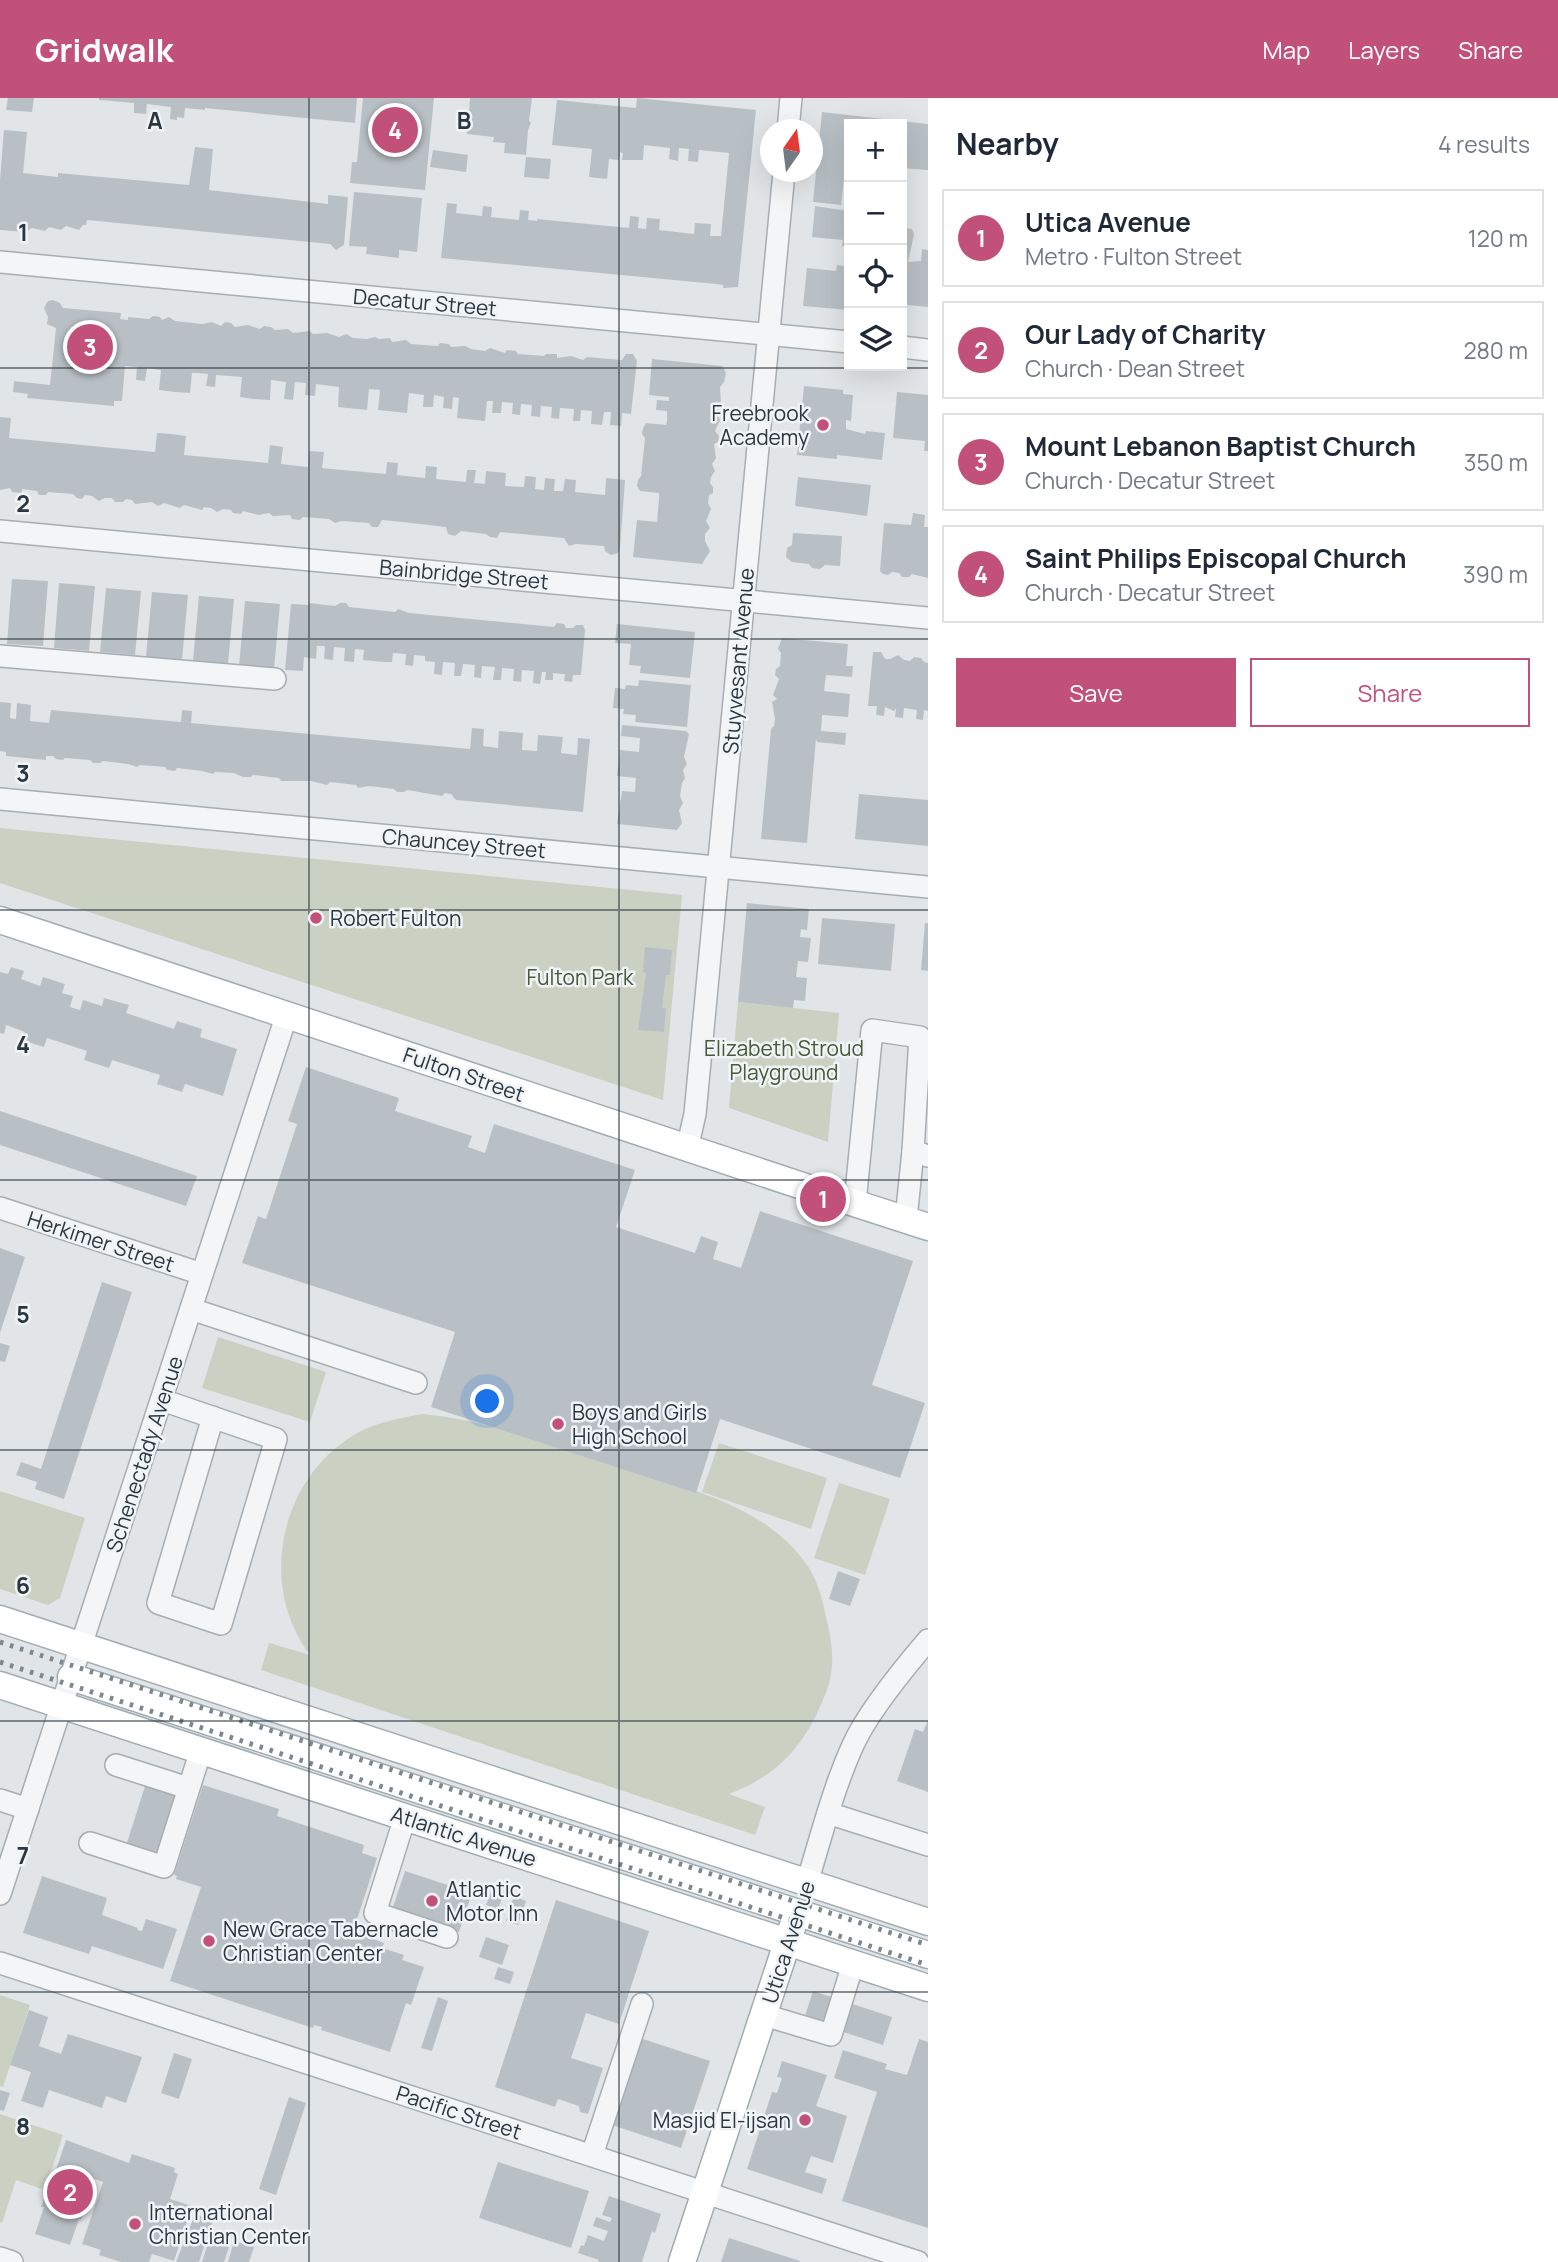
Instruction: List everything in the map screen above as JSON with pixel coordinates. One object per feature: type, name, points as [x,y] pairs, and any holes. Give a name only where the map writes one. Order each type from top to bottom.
[{"type":"main road","name":"Fulton Street","points":[[0,920],[917,1223]]},
{"type":"main road","points":[[0,1619],[928,1922]]},
{"type":"main road","points":[[71,1677],[928,1955]]},
{"type":"main road","name":"Atlantic Avenue","points":[[0,1685],[928,1989]]},
{"type":"main road","points":[[174,1741],[260,1738]]},
{"type":"main road","points":[[529,1824],[617,1821]]},
{"type":"main road","name":"Utica Avenue","points":[[682,2262],[807,1883]]},
{"type":"main road","points":[[880,1973],[928,1967]]},
{"type":"street","points":[[789,119],[791,98]]},
{"type":"street","name":"Stuyvesant Avenue","points":[[687,1149],[695,1114],[783,182]]},
{"type":"street","name":"Decatur Street","points":[[0,262],[844,342]]},
{"type":"street","points":[[907,348],[928,350]]},
{"type":"street","name":"Bainbridge Street","points":[[0,531],[928,618]]},
{"type":"street","points":[[0,656],[275,679]]},
{"type":"street","name":"Chauncey Street","points":[[0,799],[928,887]]},
{"type":"street","name":"Schenectady Avenue","points":[[0,1894],[287,1014]]},
{"type":"street","points":[[855,1203],[872,1030],[920,1037],[921,1153],[917,1223]]},
{"type":"street","name":"Herkimer Street","points":[[0,1208],[202,1274]]},
{"type":"street","points":[[191,1308],[416,1383]]},
{"type":"street","points":[[162,1400],[276,1439],[221,1624],[158,1603],[213,1418]]},
{"type":"street","name":"Utica Avenue","points":[[807,1883],[828,1813],[854,1743],[902,1671],[928,1640]]},
{"type":"street","points":[[90,1843],[164,1867],[201,1750]]},
{"type":"street","points":[[116,1765],[188,1788]]},
{"type":"street","points":[[0,1800],[28,1809]]},
{"type":"street","points":[[828,1813],[928,1845]]},
{"type":"street","points":[[405,1817],[375,1913],[447,1937]]},
{"type":"street","name":"Pacific Street","points":[[0,1963],[918,2262]]},
{"type":"street","points":[[764,2015],[831,2035],[853,1964]]},
{"type":"street","points":[[592,2155],[642,2004]]},
{"type":"street","points":[[0,2258],[12,2262]]},
{"type":"green space","name":"Fulton Park","points":[[0,828],[682,895],[663,1100],[0,883]]},
{"type":"green space","name":"Elizabeth Stroud Playground","points":[[738,1002],[839,1013],[828,1142],[729,1108]]},
{"type":"green space","points":[[218,1337],[326,1372],[310,1422],[202,1388]]},
{"type":"green space","points":[[422,1414],[467,1421],[510,1432],[712,1497],[767,1526],[790,1545],[809,1568],[820,1592],[828,1627],[832,1647],[831,1676],[817,1713],[789,1756],[762,1777],[729,1794],[765,1807],[755,1835],[261,1670],[269,1643],[310,1655],[293,1627],[284,1596],[281,1564],[285,1533],[295,1502],[311,1475],[332,1451],[359,1432],[382,1423]]},
{"type":"green space","points":[[719,1443],[827,1478],[811,1529],[702,1492]]},
{"type":"green space","points":[[839,1483],[890,1499],[865,1575],[814,1558]]},
{"type":"green space","points":[[0,1491],[85,1518],[60,1598],[48,1605],[0,1589]]},
{"type":"green space","points":[[0,1995],[30,2005],[3,2087],[0,2086]]},
{"type":"green space","points":[[0,2114],[63,2135],[45,2190],[16,2180],[2,2223],[0,2222]]},
{"type":"building","points":[[8,98],[34,98],[32,112],[6,110]]},
{"type":"building","points":[[99,98],[357,98],[355,123],[205,108],[185,108],[184,118],[177,117],[177,120],[170,119],[171,107],[147,104],[146,114],[134,113],[134,103]]},
{"type":"building","points":[[363,98],[434,98],[425,190],[350,183],[352,162],[357,162]]},
{"type":"building","points":[[470,98],[532,98],[526,155],[504,153],[505,143],[493,142],[494,137],[467,134],[467,128],[459,127],[460,111],[469,112]]},
{"type":"building","points":[[637,98],[756,110],[738,287],[723,288],[723,285],[716,284],[441,258],[447,203],[457,204],[456,213],[482,216],[483,206],[492,207],[491,217],[519,220],[520,210],[529,211],[528,220],[629,228],[630,216],[639,217],[638,228],[646,229],[647,218],[660,219],[659,230],[694,234],[695,223],[711,224],[710,236],[721,236],[729,153],[699,150],[698,162],[688,161],[689,149],[679,148],[678,161],[669,159],[670,148],[644,145],[643,160],[622,160],[623,153],[620,152],[619,160],[609,159],[607,179],[589,177],[592,149],[552,145],[557,100],[636,108]]},
{"type":"building","points":[[822,112],[884,119],[844,119],[841,205],[813,202],[815,182],[823,182]]},
{"type":"building","points":[[907,122],[928,124],[928,170],[907,168]]},
{"type":"building","points":[[4,130],[27,132],[23,173],[58,177],[58,173],[189,185],[195,147],[213,149],[209,190],[328,204],[328,195],[348,197],[344,245],[336,250],[330,244],[87,220],[86,225],[79,230],[66,226],[61,230],[49,227],[45,231],[32,228],[25,232],[0,230]]},
{"type":"building","points":[[433,150],[468,155],[466,172],[430,167]]},
{"type":"building","points":[[526,157],[551,159],[549,179],[524,177]]},
{"type":"building","points":[[354,192],[422,198],[417,252],[399,250],[399,258],[366,254],[367,247],[349,246]]},
{"type":"building","points":[[815,206],[844,210],[844,246],[843,240],[812,237]]},
{"type":"building","points":[[907,228],[912,229],[914,234],[908,262],[921,261],[922,249],[928,250],[928,307],[907,305]]},
{"type":"building","points":[[837,265],[844,266],[844,310],[803,306],[807,268],[836,271]]},
{"type":"building","points":[[53,300],[63,308],[121,313],[120,319],[128,320],[128,317],[149,319],[153,316],[162,320],[169,317],[175,321],[202,324],[212,322],[221,326],[225,322],[235,327],[248,325],[260,329],[264,326],[275,330],[288,329],[293,333],[310,331],[313,334],[327,333],[339,337],[346,334],[353,338],[390,338],[392,342],[406,340],[411,344],[438,346],[440,343],[485,351],[490,348],[505,353],[507,350],[516,351],[518,354],[557,354],[557,358],[571,356],[583,360],[587,357],[622,360],[626,354],[633,354],[637,361],[631,414],[622,413],[621,426],[610,425],[611,412],[604,412],[602,425],[591,424],[592,411],[581,410],[580,421],[573,421],[574,409],[560,408],[559,419],[551,418],[552,407],[541,406],[540,417],[531,416],[532,405],[521,404],[520,415],[512,414],[513,403],[502,402],[501,413],[492,413],[493,401],[487,401],[485,421],[457,418],[459,398],[453,397],[452,409],[443,408],[444,397],[434,395],[433,407],[423,407],[424,395],[409,393],[407,413],[378,410],[380,390],[369,389],[367,410],[338,407],[339,387],[316,384],[315,396],[305,395],[306,383],[295,382],[293,400],[284,399],[286,382],[271,380],[270,400],[253,399],[240,397],[242,377],[216,375],[215,387],[206,386],[208,374],[197,373],[192,373],[190,393],[175,392],[159,390],[161,370],[147,368],[145,381],[136,380],[137,367],[125,366],[122,401],[114,401],[114,406],[27,398],[28,394],[13,392],[14,381],[50,385],[56,328],[47,324],[48,317],[44,308],[48,301]]},
{"type":"building","points":[[652,359],[722,366],[726,373],[720,387],[721,403],[717,413],[720,420],[715,431],[719,436],[718,442],[714,444],[716,458],[712,464],[715,471],[710,483],[713,493],[709,495],[708,503],[711,509],[706,521],[710,528],[705,534],[705,541],[710,551],[702,564],[633,557],[637,520],[657,522],[659,498],[659,493],[640,491],[637,486],[641,476],[645,438],[642,434],[643,428],[646,423],[666,425],[667,411],[656,410],[657,400],[669,401],[669,397],[649,395]]},
{"type":"building","name":"Freebrook Academy","points":[[804,386],[843,390],[843,394],[853,395],[851,421],[846,420],[846,429],[865,434],[866,431],[885,433],[882,460],[837,455],[837,459],[797,455]]},
{"type":"building","points":[[897,392],[928,395],[928,451],[924,451],[925,441],[893,438]]},
{"type":"building","points":[[0,417],[11,418],[9,438],[155,452],[157,433],[171,434],[186,436],[184,455],[268,463],[270,445],[283,447],[281,464],[308,467],[309,451],[324,452],[322,468],[386,474],[387,462],[398,463],[397,475],[425,478],[426,466],[437,467],[436,479],[466,482],[467,470],[476,470],[474,483],[485,484],[486,471],[506,473],[505,486],[524,487],[525,476],[536,477],[535,489],[544,490],[545,478],[555,479],[554,491],[563,491],[565,479],[576,480],[575,492],[605,495],[606,478],[625,480],[620,548],[618,553],[611,555],[605,551],[604,546],[569,546],[564,538],[500,532],[497,538],[461,531],[455,536],[448,534],[446,527],[402,522],[382,520],[378,527],[372,527],[369,523],[335,523],[329,519],[292,519],[290,515],[259,515],[243,511],[241,514],[223,509],[217,512],[211,508],[204,507],[202,510],[184,505],[180,508],[164,503],[158,506],[152,502],[135,504],[126,499],[123,502],[115,502],[112,498],[99,501],[85,495],[82,499],[73,494],[48,492],[46,495],[39,495],[37,491],[22,489],[22,493],[12,492],[10,488],[0,490]]},
{"type":"building","points":[[798,477],[871,485],[867,516],[795,506]]},
{"type":"building","points":[[913,513],[925,515],[924,527],[928,527],[928,578],[912,574],[902,577],[899,573],[892,572],[883,574],[880,571],[884,523],[911,525]]},
{"type":"building","points":[[793,533],[842,536],[840,566],[825,565],[820,569],[812,568],[809,564],[792,562],[786,557],[787,548],[792,545]]},
{"type":"building","points":[[12,579],[48,581],[43,646],[7,644]]},
{"type":"building","points":[[59,583],[95,586],[89,651],[54,648]]},
{"type":"building","points":[[106,588],[141,591],[135,655],[100,652]]},
{"type":"building","points":[[152,592],[188,595],[182,660],[146,657]]},
{"type":"building","points":[[199,596],[234,599],[228,664],[193,661]]},
{"type":"building","points":[[245,601],[280,604],[274,669],[239,666]]},
{"type":"building","points":[[346,603],[349,607],[395,612],[398,609],[409,613],[554,627],[557,623],[564,624],[566,628],[583,625],[585,630],[581,675],[573,675],[572,682],[564,681],[565,674],[553,673],[553,680],[545,680],[546,672],[542,672],[540,684],[533,683],[534,671],[522,670],[521,682],[513,681],[514,669],[502,668],[501,680],[493,680],[495,667],[482,666],[481,678],[474,677],[475,665],[463,664],[461,676],[454,676],[455,663],[443,662],[442,675],[434,674],[435,662],[425,661],[425,656],[414,655],[413,666],[405,665],[406,654],[393,653],[392,662],[363,660],[364,650],[355,649],[354,662],[344,661],[345,648],[334,647],[333,660],[324,659],[325,646],[317,646],[316,659],[304,657],[303,671],[285,670],[291,604],[335,606]]},
{"type":"building","points":[[617,624],[695,632],[690,678],[640,673],[641,666],[629,665],[631,644],[615,643]]},
{"type":"building","points":[[782,638],[848,644],[846,666],[853,666],[852,677],[826,675],[824,691],[850,694],[849,706],[848,717],[822,715],[821,731],[846,733],[845,745],[817,742],[816,739],[807,843],[761,839],[771,729],[775,719],[772,702],[777,699],[773,695],[779,679],[775,675],[780,666],[781,653],[778,649]]},
{"type":"building","points":[[873,652],[881,652],[885,659],[898,655],[904,660],[910,661],[914,657],[928,663],[928,711],[924,710],[923,720],[916,719],[917,710],[904,708],[903,718],[895,717],[896,708],[894,711],[885,707],[884,716],[876,715],[877,706],[868,706]]},
{"type":"building","points":[[639,680],[691,685],[687,727],[635,722],[636,715],[623,714],[624,709],[613,708],[615,688],[638,686]]},
{"type":"building","points":[[0,702],[11,703],[10,718],[16,719],[17,703],[31,705],[30,721],[49,723],[51,710],[181,722],[182,710],[192,711],[191,723],[470,749],[472,728],[484,729],[483,746],[498,748],[499,731],[523,733],[522,750],[537,751],[538,735],[563,737],[561,753],[577,755],[578,738],[590,739],[583,812],[456,800],[451,794],[445,793],[442,796],[407,790],[397,792],[394,789],[369,786],[358,788],[356,785],[330,782],[327,785],[311,781],[281,781],[279,778],[253,775],[243,777],[234,773],[213,774],[177,768],[175,771],[165,767],[137,767],[65,758],[63,760],[53,756],[46,756],[46,760],[6,756],[6,752],[0,751]]},
{"type":"building","points":[[622,725],[686,731],[689,734],[684,757],[687,764],[683,770],[685,778],[680,796],[683,803],[679,810],[682,823],[677,830],[617,824],[622,791],[635,792],[636,778],[617,776],[620,750],[639,752],[640,738],[621,736]]},
{"type":"building","points":[[859,794],[928,800],[928,846],[855,839]]},
{"type":"building","points":[[747,903],[809,909],[807,930],[801,929],[800,937],[811,938],[808,962],[798,961],[796,977],[807,978],[805,1001],[794,1000],[793,1008],[738,1002]]},
{"type":"building","points":[[822,918],[895,924],[891,971],[818,964]]},
{"type":"building","points":[[925,923],[928,923],[928,971],[921,970]]},
{"type":"building","points":[[645,947],[672,950],[670,975],[666,975],[662,1008],[666,1008],[664,1032],[638,1030],[646,973],[643,972]]},
{"type":"building","points":[[11,967],[24,971],[21,979],[40,986],[43,977],[65,984],[62,993],[73,996],[70,1007],[80,1010],[83,1000],[102,1006],[104,998],[129,1005],[126,1013],[174,1029],[177,1021],[202,1029],[200,1037],[237,1049],[223,1096],[185,1084],[182,1092],[157,1084],[160,1075],[112,1060],[109,1068],[84,1060],[87,1051],[47,1038],[44,1047],[22,1040],[25,1032],[6,1025],[4,1034],[0,1033],[0,972],[8,974]]},
{"type":"building","points":[[306,1067],[399,1098],[395,1111],[472,1136],[468,1147],[485,1153],[494,1124],[635,1170],[616,1227],[695,1253],[701,1236],[718,1242],[713,1259],[741,1268],[760,1211],[913,1261],[872,1385],[925,1403],[900,1478],[720,1419],[696,1493],[431,1407],[455,1332],[242,1263],[258,1216],[266,1219],[297,1124],[288,1121]]},
{"type":"building","points":[[0,1111],[197,1176],[186,1206],[0,1145]]},
{"type":"building","points":[[0,1248],[25,1257],[0,1333]]},
{"type":"building","points":[[102,1282],[132,1292],[64,1499],[35,1489],[37,1482],[16,1475],[21,1462],[41,1469]]},
{"type":"building","points":[[0,1343],[10,1346],[5,1362],[0,1361]]},
{"type":"building","points":[[838,1571],[860,1579],[850,1606],[829,1599]]},
{"type":"building","points":[[928,1720],[928,1792],[897,1781],[915,1729],[923,1732]]},
{"type":"building","points":[[146,1783],[178,1793],[158,1856],[126,1846]]},
{"type":"building","points":[[203,1785],[279,1809],[277,1816],[364,1845],[362,1853],[377,1858],[353,1932],[384,1943],[382,1948],[404,1955],[402,1960],[424,1967],[411,2005],[406,2003],[390,2052],[321,2030],[322,2027],[314,2025],[313,2028],[170,1981],[201,1887],[176,1879],[177,1876],[174,1875]]},
{"type":"building","name":"Atlantic Motor Inn","points":[[405,1871],[472,1893],[459,1932],[392,1910]]},
{"type":"building","points":[[42,1876],[107,1898],[102,1915],[138,1928],[137,1930],[142,1931],[146,1919],[177,1929],[163,1969],[92,1946],[89,1954],[23,1933]]},
{"type":"building","points":[[492,1889],[504,1893],[498,1909],[486,1905]]},
{"type":"building","points":[[514,1896],[526,1901],[518,1925],[506,1921]]},
{"type":"building","points":[[556,1900],[649,1931],[619,2024],[586,2013],[571,2058],[603,2068],[588,2114],[580,2112],[579,2106],[558,2099],[555,2107],[495,2087]]},
{"type":"building","points":[[486,1937],[509,1945],[502,1965],[479,1957]]},
{"type":"building","points":[[498,1967],[514,1972],[510,1984],[494,1979]]},
{"type":"building","points":[[813,1991],[892,2017],[883,2045],[804,2019]]},
{"type":"building","points":[[438,1997],[448,2001],[432,2051],[421,2048]]},
{"type":"building","points":[[29,2010],[48,2017],[39,2046],[61,2054],[68,2034],[142,2057],[126,2103],[106,2096],[102,2108],[49,2090],[43,2108],[21,2101],[31,2072],[10,2065]]},
{"type":"building","points":[[637,2037],[710,2061],[681,2148],[609,2124]]},
{"type":"building","points":[[919,2039],[928,2042],[928,2228],[842,2201],[877,2092],[834,2078],[843,2050],[887,2064],[885,2069],[907,2075]]},
{"type":"building","points":[[174,2053],[192,2059],[179,2099],[161,2093]]},
{"type":"building","points":[[782,2061],[827,2075],[816,2106],[847,2116],[833,2163],[811,2156],[805,2172],[827,2179],[822,2194],[747,2169],[772,2092],[777,2093],[782,2078],[777,2077]]},
{"type":"building","points":[[0,2090],[10,2093],[4,2111],[0,2110]]},
{"type":"building","points":[[289,2097],[306,2103],[276,2195],[259,2189]]},
{"type":"building","points":[[66,2140],[129,2163],[132,2154],[175,2168],[174,2172],[178,2174],[170,2199],[192,2206],[174,2261],[152,2254],[149,2262],[121,2262],[99,2255],[101,2250],[82,2244],[103,2182],[92,2178],[88,2199],[85,2198],[82,2208],[85,2209],[70,2245],[35,2234],[44,2207],[41,2207],[45,2196],[48,2197],[51,2175],[54,2176]]},
{"type":"building","points":[[498,2162],[589,2191],[571,2248],[479,2218]]},
{"type":"building","points":[[609,2196],[661,2214],[655,2233],[652,2231],[642,2262],[598,2262],[599,2260],[578,2253],[588,2235],[604,2241],[608,2231],[593,2226],[596,2217],[610,2222],[612,2218],[602,2215]]},
{"type":"building","points":[[195,2214],[213,2220],[199,2262],[176,2262]]},
{"type":"building","points":[[729,2238],[800,2261],[721,2262]]},
{"type":"building","points":[[209,2240],[229,2247],[224,2262],[202,2262]]},
{"type":"building","points":[[234,2241],[254,2247],[249,2262],[228,2262]]},
{"type":"railway","points":[[0,1642],[928,1945]]},
{"type":"railway","points":[[0,1662],[928,1965]]},
{"type":"place","name":"Saint Philips Episcopal Church","points":[[395,130]]},
{"type":"place","name":"Mount Lebanon Baptist Church","points":[[90,347]]},
{"type":"place","name":"Freebrook Academy","points":[[823,425]]},
{"type":"place","name":"Robert Fulton","points":[[316,918]]},
{"type":"place","name":"Utica Avenue","points":[[823,1199]]},
{"type":"place","name":"Boys and Girls High School","points":[[558,1424]]},
{"type":"place","name":"Atlantic Motor Inn","points":[[432,1901]]},
{"type":"place","name":"New Grace Tabernacle Christian Center","points":[[209,1941]]},
{"type":"place","name":"Masjid El-ijsan","points":[[805,2120]]},
{"type":"place","name":"Our Lady of Charity","points":[[70,2192]]},
{"type":"place","name":"International Christian Center","points":[[135,2224]]}]
